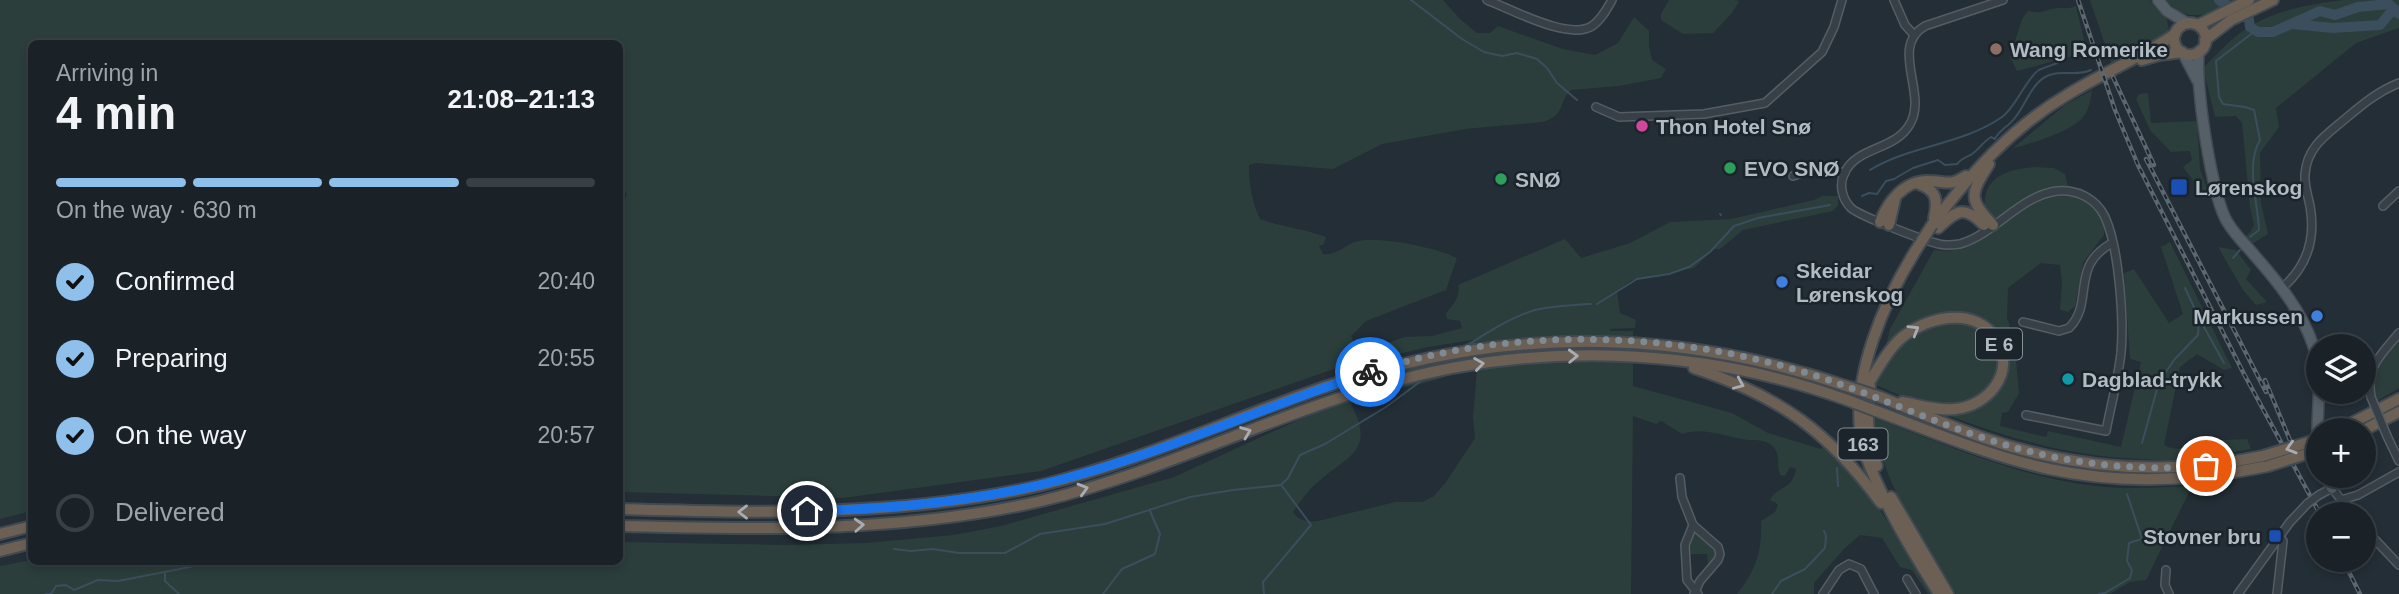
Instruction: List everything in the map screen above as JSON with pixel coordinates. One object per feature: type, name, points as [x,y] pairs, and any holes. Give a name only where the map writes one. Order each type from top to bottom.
[{"type":"highway","name":"163","points":[[1987,162],[2040,118],[2089,86],[2158,55],[2182,52],[2191,54],[2199,51],[2205,40],[2227,17],[2245,5],[2273,0]]},
{"type":"highway","name":"163","points":[[1939,594],[1896,525],[1874,477],[1862,441],[1860,397],[1873,353],[1919,251],[1935,226],[1987,162],[2022,125],[2063,97],[2158,46],[2192,24],[2227,17]]},
{"type":"highway","points":[[2192,24],[2203,30],[2205,40]]},
{"type":"highway","points":[[2176,33],[2175,44],[2182,52]]},
{"type":"highway","points":[[1884,223],[1895,197],[1902,190],[1926,180],[1954,183],[1987,162]]},
{"type":"highway","points":[[1987,162],[1975,187],[1973,198],[1990,226]]},
{"type":"highway","points":[[1917,183],[1929,188],[1936,198],[1935,226]]},
{"type":"highway","points":[[1935,226],[1962,212],[1975,216],[1990,226]]},
{"type":"highway","name":"E 6","points":[[1870,381],[1884,358],[1899,341],[1930,322],[1946,318],[1968,319],[1986,328],[1998,341],[2003,361],[1999,380],[1991,392],[1975,404],[1945,410],[1881,398]]},
{"type":"highway","name":"E 6","points":[[623,509],[755,512],[847,510],[924,504],[1005,493],[1123,461],[1376,370],[1458,351],[1514,344],[1610,340],[1684,347],[1773,363],[1881,398],[1986,439],[2088,464],[2168,468],[2266,461],[2306,444]]},
{"type":"highway","name":"163","points":[[1873,353],[1867,422],[1875,461],[1907,526],[1948,594]]},
{"type":"highway","name":"E 6","points":[[623,526],[848,526],[971,514],[1080,491],[1338,399],[1432,372],[1545,357],[1610,356],[1724,366],[1789,381],[2005,457],[2086,476],[2148,480],[2189,478],[2306,453]]},
{"type":"highway","points":[[1675,361],[1746,387],[1800,418],[1846,460],[1896,525]]},
{"type":"highway","points":[[2362,418],[2399,399]]},
{"type":"highway","points":[[2376,424],[2399,412]]},
{"type":"highway","points":[[0,534],[28,527]]},
{"type":"highway","points":[[0,551],[28,544]]},
{"type":"main road","points":[[2158,0],[2167,10],[2192,24]]},
{"type":"main road","points":[[2167,10],[2176,33]]},
{"type":"main road","points":[[2199,51],[2197,80],[2217,201],[2227,223],[2302,319],[2316,354],[2318,418]]},
{"type":"main road","points":[[2182,52],[2197,80]]},
{"type":"street","points":[[1487,0],[1561,29],[1577,31],[1593,25],[1612,0]]},
{"type":"street","points":[[1596,107],[1619,117],[1704,114],[1765,103],[1822,52],[1834,27],[1842,0]]},
{"type":"street","points":[[1894,0],[1905,24],[1914,34]]},
{"type":"street","points":[[2003,0],[1925,26],[1914,34],[1909,54],[1916,107],[1911,123],[1897,139],[1858,158],[1845,173],[1842,182],[1844,198],[1859,214],[1947,245],[1965,242],[2042,195],[2069,190],[2094,202],[2105,217],[2112,243],[2123,320],[2121,355],[2106,431],[2026,415]]},
{"type":"street","points":[[2281,289],[2302,266],[2312,240],[2313,226],[2305,176],[2311,153],[2324,135],[2364,102],[2399,83]]},
{"type":"street","points":[[1793,176],[1807,170],[1845,173]]},
{"type":"street","points":[[1821,170],[1842,182]]},
{"type":"street","points":[[2383,206],[2399,191]]},
{"type":"street","points":[[2023,322],[2059,331],[2069,328],[2078,315],[2091,259],[2112,243]]},
{"type":"street","points":[[2399,334],[2372,368],[2370,378],[2371,397],[2399,461]]},
{"type":"street","points":[[2238,594],[2308,503],[2332,488],[2341,500],[2358,495],[2399,472]]},
{"type":"street","points":[[1680,478],[1684,507],[1691,516],[1693,525],[1685,545],[1687,580],[1696,593]]},
{"type":"street","points":[[1693,525],[1718,547],[1720,554],[1700,581],[1696,593]]},
{"type":"street","points":[[2277,594],[2283,541],[2280,536]]},
{"type":"street","points":[[2376,541],[2399,565]]},
{"type":"street","points":[[1823,594],[1839,570],[1849,564],[1857,565],[1861,569],[1874,594]]},
{"type":"street","points":[[2166,570],[2165,585],[2169,594]]},
{"type":"street","points":[[1907,579],[1916,594]]},
{"type":"green space","points":[[0,0],[1443,0],[1477,33],[1490,33],[1498,26],[1563,49],[1595,55],[1618,43],[1634,17],[1649,31],[1652,60],[1666,69],[1661,78],[1619,86],[1571,90],[1559,112],[1543,122],[1465,129],[1382,144],[1333,169],[1256,163],[1249,165],[1252,193],[1260,219],[1326,237],[1324,244],[1319,246],[1323,254],[1333,253],[1358,241],[1381,240],[1422,247],[1457,258],[1446,290],[1366,321],[1351,336],[1355,344],[1367,348],[1404,337],[1432,336],[1462,328],[1460,321],[1447,319],[1446,313],[1457,297],[1458,285],[1565,239],[1581,258],[1630,243],[1670,222],[1731,219],[1822,196],[1838,196],[1838,205],[1833,211],[1743,230],[1720,249],[1714,249],[1694,268],[1632,280],[1617,291],[1620,313],[1636,320],[1635,328],[1610,331],[1633,331],[1633,386],[1732,413],[1768,433],[1821,449],[1826,446],[1875,502],[1934,594],[1928,594],[1912,570],[1900,567],[1882,538],[1860,535],[1814,583],[1814,594],[1737,594],[1749,577],[1756,560],[1761,521],[1775,512],[1778,505],[1770,501],[1776,492],[1788,485],[1796,469],[1790,467],[1785,476],[1780,475],[1774,447],[1760,440],[1698,431],[1682,434],[1661,421],[1656,424],[1633,416],[1631,594],[0,594],[0,566],[28,561],[28,565],[623,565],[623,542],[785,545],[866,543],[953,535],[1001,526],[1174,477],[1473,340],[1428,347],[1331,370],[1041,471],[843,498],[623,492],[623,204],[627,194],[623,190],[623,40],[28,40],[28,512],[0,519]],"holes":[[[1477,369],[1473,418],[1475,438],[1446,482],[1434,496],[1422,502],[1395,502],[1318,521],[1304,520],[1293,512],[1314,485],[1355,451],[1361,433],[1351,404],[1359,400],[1377,393]]]},
{"type":"green space","points":[[1669,0],[1739,1],[1732,13],[1713,33],[1683,34],[1661,20],[1661,14]]},
{"type":"green space","points":[[2090,0],[2150,0],[2167,19],[2169,31],[2158,42],[2112,65]]},
{"type":"green space","points":[[2166,0],[2235,0],[2217,10],[2191,15],[2183,13]]},
{"type":"green space","points":[[2344,0],[2399,0],[2399,28],[2356,43],[2276,108],[2279,127],[2260,153],[2261,203],[2268,234],[2252,244],[2245,237],[2254,225],[2242,123],[2236,116],[2215,117],[2203,68],[2235,37],[2259,21],[2301,7]]},
{"type":"green space","points":[[2076,6],[2087,52],[2017,71],[2010,57],[2022,19],[2028,11],[2041,12]]},
{"type":"green space","points":[[2092,90],[2087,110],[2079,122],[2051,136],[2013,148],[2065,105]]},
{"type":"green space","points":[[2148,93],[2151,123],[2197,121],[2200,169],[2208,191],[2206,193],[2202,192],[2183,167],[2192,160],[2190,151],[2171,152],[2150,130],[2136,99],[2139,94]]},
{"type":"green space","points":[[2034,167],[2054,168],[2065,174],[2069,190],[2081,188],[2092,194],[2105,217],[2104,235],[2083,263],[2075,306],[2068,312],[2060,310],[2060,265],[2041,263],[2008,288],[2007,318],[2014,338],[2019,393],[2008,412],[2002,413],[2000,426],[2046,437],[2048,431],[2121,447],[2141,362],[2130,359],[2124,273],[2134,269],[2169,323],[2183,314],[2161,247],[2170,242],[2232,368],[2224,370],[2197,354],[2180,367],[2164,445],[2179,449],[2193,445],[2200,438],[2247,439],[2251,449],[2169,460],[2106,457],[2072,452],[2005,435],[1876,385],[1890,329],[1934,250],[1951,251],[1963,248],[1989,232],[1985,215],[1987,190],[2004,174]]},
{"type":"green space","points":[[2218,247],[2236,250],[2251,270],[2246,279],[2267,302],[2256,305],[2243,290]]},
{"type":"green space","points":[[2399,339],[2399,388],[2377,401],[2376,367]]},
{"type":"green space","points":[[1874,418],[2017,470],[2047,477],[2106,487],[2192,486],[2146,580],[2130,582],[2110,594],[1956,594],[1913,525],[1894,488],[1880,450]]},
{"type":"green space","points":[[1693,529],[1715,549],[1716,553],[1710,565],[1707,554],[1689,554],[1687,544]]},
{"type":"waterway","points":[[1411,0],[1462,39],[1484,52],[1502,56],[1517,53],[1537,59],[1557,83],[1577,100]]},
{"type":"waterway","points":[[2219,0],[2249,19],[2250,27],[2258,32],[2273,32],[2320,11],[2335,15],[2358,7],[2389,4],[2399,14]]},
{"type":"waterway","points":[[2292,24],[2333,28],[2380,25],[2396,10]]},
{"type":"waterway","points":[[2250,237],[2259,230],[2253,161],[2260,140],[2254,110],[2223,104],[2219,97],[2216,61],[2255,31]]},
{"type":"waterway","points":[[1870,170],[1902,155],[1987,126],[2007,112],[2035,74],[2060,62]]},
{"type":"waterway","points":[[1862,196],[1877,194],[1886,181],[1913,168],[1938,160],[1945,165],[1957,164],[1991,137],[1995,139],[2012,122],[2040,81],[2053,74],[2091,70]]},
{"type":"waterway","points":[[1597,304],[1637,279],[1669,274],[1689,267],[1710,252],[1734,226],[1758,218],[1830,205]]},
{"type":"waterway","points":[[2233,258],[2240,250]]},
{"type":"waterway","points":[[2142,443],[2159,382],[2174,360],[2198,335],[2199,318],[2185,288]]},
{"type":"waterway","points":[[1467,346],[1500,325],[1535,310],[1591,304]]},
{"type":"waterway","points":[[2199,318],[2224,363]]},
{"type":"waterway","points":[[1282,484],[1300,455],[1325,444],[1386,407],[1421,381]]},
{"type":"waterway","points":[[1837,468],[1838,486]]},
{"type":"waterway","points":[[894,549],[1005,553],[1040,534],[1105,524],[1190,497],[1281,485]]},
{"type":"waterway","points":[[1264,594],[1263,582],[1311,525],[1282,486]]},
{"type":"waterway","points":[[2099,594],[2130,578],[2132,570],[2127,561],[2129,543],[2142,539],[2127,494]]},
{"type":"waterway","points":[[1103,594],[1122,569],[1155,554],[1160,534],[1150,511]]},
{"type":"waterway","points":[[1772,594],[1781,581],[1805,569],[1825,548],[1824,531]]},
{"type":"waterway","points":[[46,594],[51,594],[56,586],[66,585],[74,590],[98,580],[118,581],[195,565]]},
{"type":"waterway","points":[[165,573],[165,581],[179,594]]},
{"type":"railway","points":[[2078,0],[2115,110],[2138,165],[2244,374],[2313,502]]},
{"type":"railway","points":[[2113,77],[2154,165]]},
{"type":"railway","points":[[2146,159],[2266,392]]},
{"type":"railway","points":[[2265,380],[2292,445]]},
{"type":"railway","points":[[2349,572],[2360,594]]},
{"type":"way so far","points":[[1370,372],[1458,351],[1514,344],[1610,340],[1706,349],[1747,357],[1830,380],[1986,439],[2052,457],[2127,468],[2206,466]]},
{"type":"place","name":"Wang Romerike","points":[[1996,49]]},
{"type":"place","name":"Thon Hotel Snø","points":[[1642,126]]},
{"type":"place","name":"EVO SNØ","points":[[1730,168]]},
{"type":"place","name":"SNØ","points":[[1501,179]]},
{"type":"place","name":"Lørenskog","points":[[2179,187]]},
{"type":"place","name":"Skeidar Lørenskog","points":[[1782,282]]},
{"type":"place","name":"Markussen","points":[[2317,316]]},
{"type":"place","name":"Dagblad-trykk","points":[[2068,379]]},
{"type":"place","name":"Stovner bru","points":[[2275,536]]},
{"type":"route","points":[[807,511],[924,504],[982,497],[1041,485],[1123,461],[1370,372]]}]
